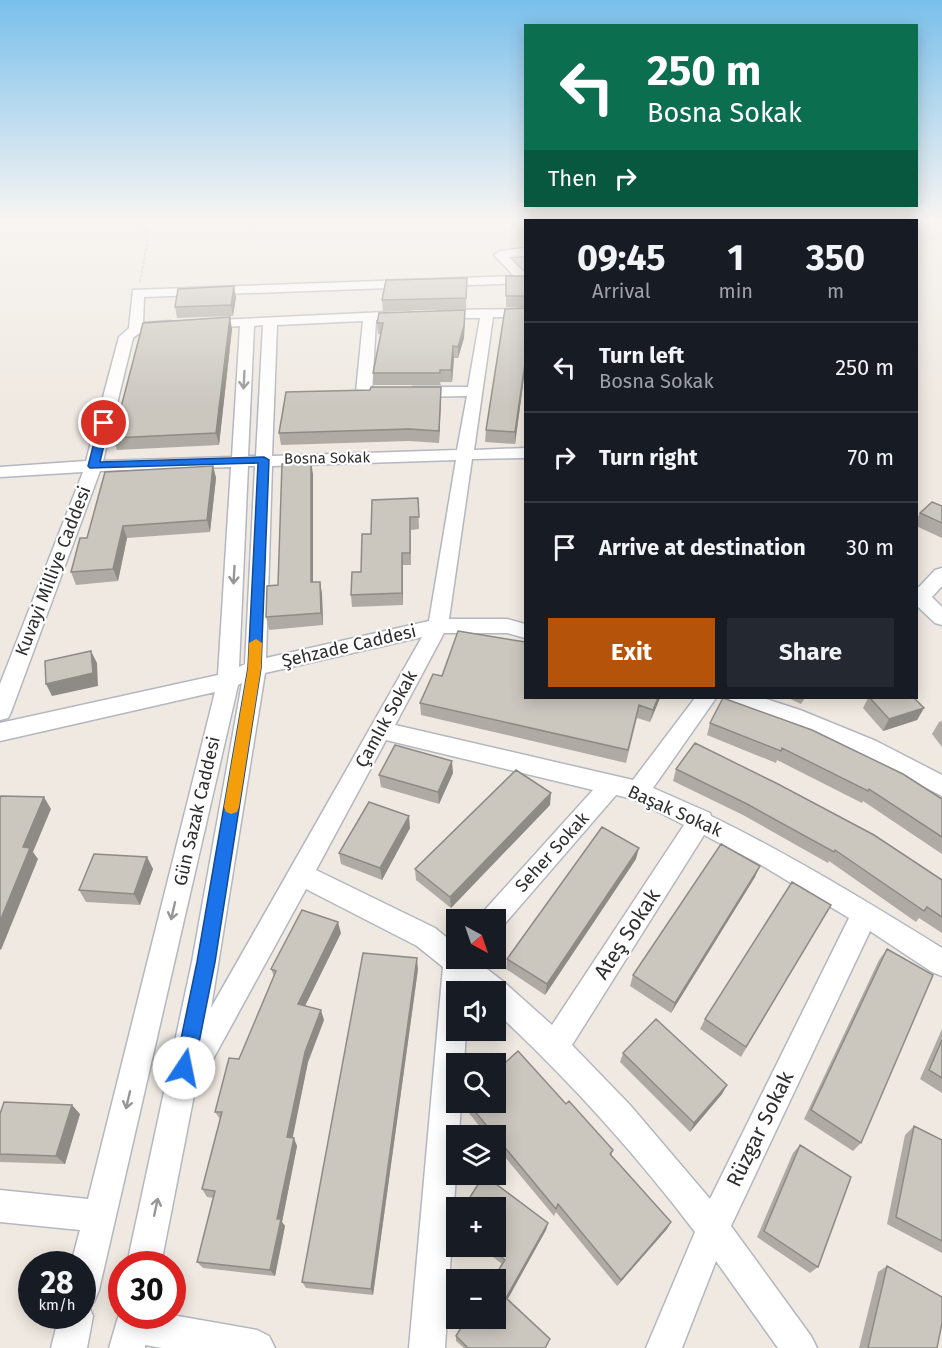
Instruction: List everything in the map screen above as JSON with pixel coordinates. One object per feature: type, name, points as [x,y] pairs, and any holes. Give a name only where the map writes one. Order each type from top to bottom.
[{"type":"street","points":[[475,281],[138,294],[136,329],[148,326],[424,314],[524,313]]},
{"type":"street","name":"Çamlık Sokak","points":[[180,1090],[438,626],[487,313]]},
{"type":"street","points":[[364,392],[370,317]]},
{"type":"street","name":"Gün Sazak Caddesi","points":[[91,1251],[228,681],[252,460],[272,393],[258,322]]},
{"type":"street","name":"Gün Sazak Caddesi","points":[[147,1251],[206,962],[255,668],[252,460],[258,322]]},
{"type":"street","name":"Kuvayi Milliye Caddesi","points":[[0,712],[93,466],[126,337],[136,329]]},
{"type":"street","points":[[398,392],[476,391]]},
{"type":"street","name":"Bosna Sokak","points":[[0,472],[252,460],[524,453]]},
{"type":"street","points":[[942,574],[918,594],[942,618]]},
{"type":"street","name":"Şehzade Caddesi","points":[[0,732],[228,681],[255,668],[438,626],[519,627]]},
{"type":"street","points":[[638,790],[705,699]]},
{"type":"street","points":[[742,699],[796,715],[852,737],[942,786]]},
{"type":"street","name":"Başak Sokak","points":[[380,730],[638,790],[765,854],[942,963]]},
{"type":"street","name":"Seher Sokak","points":[[502,909],[612,784]]},
{"type":"street","name":"Ateş Sokak","points":[[554,1047],[700,820]]},
{"type":"street","points":[[300,874],[426,937],[446,951]]},
{"type":"street","name":"Rüzgar Sokak","points":[[664,1348],[713,1228],[864,913]]},
{"type":"street","points":[[427,1348],[456,969]]},
{"type":"street","points":[[469,969],[482,981]]},
{"type":"street","points":[[506,1002],[554,1047],[618,1113],[713,1228],[799,1348]]},
{"type":"street","points":[[0,1206],[100,1216]]},
{"type":"street","points":[[69,1348],[73,1329]]},
{"type":"street","points":[[131,1330],[257,1348]]},
{"type":"path","points":[[138,294],[140,281]]},
{"type":"building","points":[[386,281],[467,281],[466,298],[382,300]]},
{"type":"building","points":[[506,281],[524,281],[524,296],[506,296]]},
{"type":"building","points":[[234,286],[231,305],[175,307],[178,289]]},
{"type":"building","points":[[524,308],[524,370],[515,432],[486,430],[505,309]]},
{"type":"building","points":[[465,310],[464,326],[458,347],[453,346],[451,370],[440,370],[440,373],[373,373],[383,323],[377,323],[379,313]]},
{"type":"building","points":[[230,317],[216,433],[113,438],[143,323]]},
{"type":"building","points":[[371,387],[441,387],[439,431],[409,429],[279,433],[286,392],[370,390]]},
{"type":"building","points":[[311,462],[311,582],[320,582],[321,613],[266,617],[267,586],[278,585],[282,464]]},
{"type":"building","points":[[213,466],[207,520],[123,526],[113,569],[71,572],[80,538],[87,538],[105,472]]},
{"type":"building","points":[[418,498],[419,517],[410,517],[410,553],[402,553],[402,593],[351,595],[352,572],[361,572],[362,534],[371,534],[372,500]]},
{"type":"building","points":[[932,502],[942,506],[942,523],[920,513]]},
{"type":"building","points":[[458,631],[524,642],[524,699],[658,699],[653,710],[639,705],[628,750],[420,703],[433,674],[442,676]]},
{"type":"building","points":[[91,651],[93,673],[46,684],[45,661]]},
{"type":"building","points":[[722,699],[726,699],[812,730],[903,774],[942,799],[942,837],[869,789],[868,791],[782,748],[781,751],[710,723]]},
{"type":"building","points":[[871,699],[915,699],[924,708],[889,719]]},
{"type":"building","points":[[695,743],[874,835],[942,880],[942,917],[927,907],[924,911],[835,850],[834,852],[747,804],[676,769]]},
{"type":"building","points":[[395,745],[452,761],[438,792],[379,775]]},
{"type":"building","points":[[516,770],[551,793],[450,897],[415,869]]},
{"type":"building","points":[[1,796],[44,797],[23,847],[30,848],[0,921],[0,798]]},
{"type":"building","points":[[369,802],[409,816],[380,868],[339,853]]},
{"type":"building","points":[[602,827],[639,848],[547,984],[507,959]]},
{"type":"building","points":[[721,844],[760,866],[675,1003],[633,975]]},
{"type":"building","points":[[94,854],[147,857],[134,894],[79,890]]},
{"type":"building","points":[[792,882],[831,905],[746,1047],[705,1019]]},
{"type":"building","points":[[302,910],[338,922],[298,1004],[321,1010],[305,1052],[287,1137],[294,1138],[277,1219],[281,1219],[270,1270],[197,1262],[215,1191],[202,1189],[222,1112],[215,1112],[229,1058],[239,1059],[276,971],[271,969]]},
{"type":"building","points":[[887,949],[933,975],[861,1143],[811,1110]]},
{"type":"building","points":[[363,953],[417,958],[371,1289],[302,1282]]},
{"type":"building","points":[[656,1019],[727,1085],[694,1123],[623,1053]]},
{"type":"building","points":[[942,1040],[942,1078],[929,1070]]},
{"type":"building","points":[[518,1051],[566,1104],[569,1101],[613,1150],[610,1154],[671,1222],[621,1280],[558,1204],[556,1209],[506,1149],[506,1125],[486,1125],[476,1113],[506,1113],[506,1062]]},
{"type":"building","points":[[4,1102],[72,1105],[56,1156],[0,1154],[0,1114]]},
{"type":"building","points":[[914,1126],[942,1140],[942,1241],[896,1217]]},
{"type":"building","points":[[800,1145],[851,1177],[818,1267],[764,1231]]},
{"type":"building","points":[[478,1185],[497,1185],[548,1223],[506,1298],[506,1269],[499,1269],[505,1260],[501,1257],[506,1257],[506,1197],[470,1197]]},
{"type":"building","points":[[887,1266],[942,1297],[942,1323],[937,1348],[868,1348]]},
{"type":"building","points":[[506,1298],[550,1339],[545,1348],[468,1348],[456,1336],[460,1329],[506,1329]]},
{"type":"slow traffic","points":[[231,807],[255,668],[256,643]]},
{"type":"route","points":[[104,423],[93,466],[264,460],[255,668],[206,962],[184,1068]]}]
